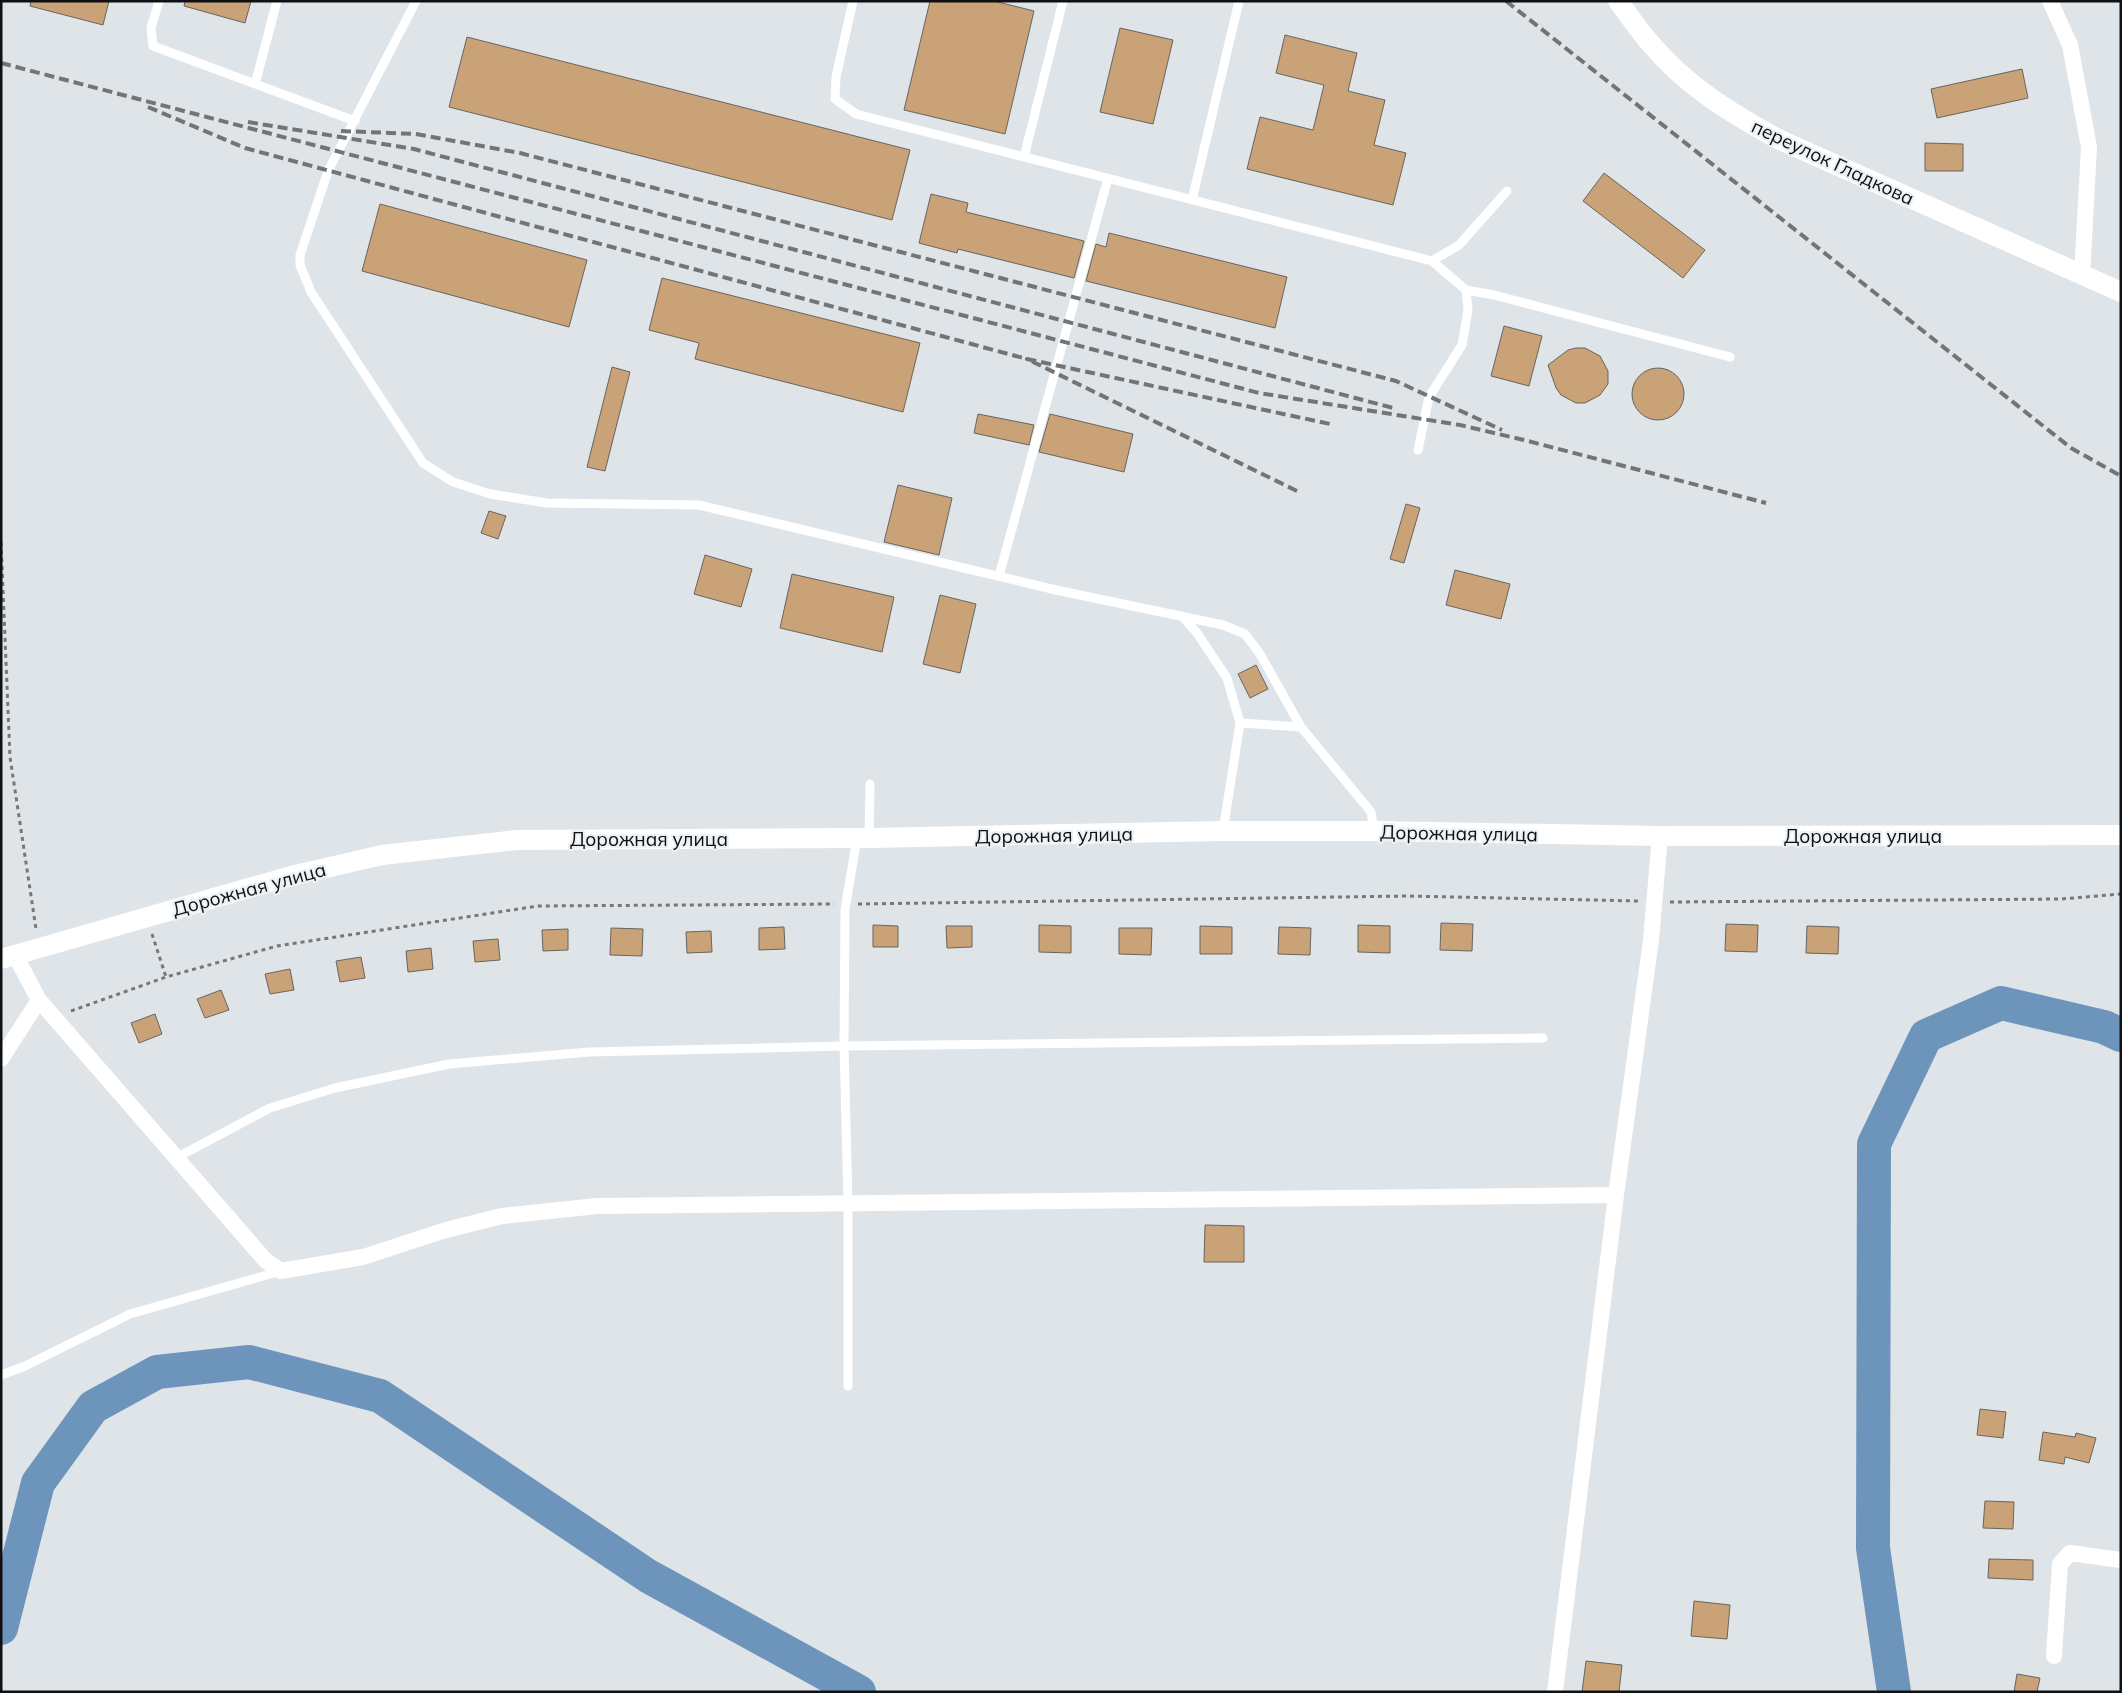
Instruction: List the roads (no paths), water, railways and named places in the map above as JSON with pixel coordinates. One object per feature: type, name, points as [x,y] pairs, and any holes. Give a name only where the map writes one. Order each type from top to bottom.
[{"type":"street","name":"переулок Гладкова","points":[[1618,1],[1651,45],[1690,82],[1731,114],[1780,140],[2121,292]]},
{"type":"street","points":[[2050,1],[2070,45],[2088,147],[2082,276]]},
{"type":"street","name":"Дорожная улица","points":[[8,957],[291,876],[382,855],[517,840],[863,838],[1222,831],[1374,831],[1660,836],[2121,835]]},
{"type":"street","points":[[1555,1692],[1616,1195],[1650,950],[1660,836]]},
{"type":"street","points":[[8,957],[39,1000],[176,1158],[266,1261],[281,1271],[363,1257],[446,1230],[502,1216],[596,1206],[1616,1195]]},
{"type":"street","points":[[1,1059],[39,1000]]},
{"type":"street","points":[[2054,1656],[2060,1564],[2070,1553],[2121,1560]]},
{"type":"lane","points":[[159,1],[151,28],[153,46],[355,121]]},
{"type":"lane","points":[[255,84],[277,1]]},
{"type":"lane","points":[[416,1],[328,171],[302,246],[300,265],[311,292],[424,463],[454,482],[490,494],[547,503],[699,506],[999,576],[1223,625],[1245,634],[1260,654],[1301,727],[1371,812],[1374,831]]},
{"type":"lane","points":[[853,1],[836,77],[835,99],[856,114],[1432,261],[1466,290],[1494,295],[1730,357]]},
{"type":"lane","points":[[1024,157],[1063,1]]},
{"type":"lane","points":[[1192,200],[1239,1]]},
{"type":"lane","points":[[999,576],[1108,178]]},
{"type":"lane","points":[[1432,261],[1459,246],[1507,191]]},
{"type":"lane","points":[[1418,450],[1429,396],[1462,346],[1468,310],[1466,290]]},
{"type":"lane","points":[[1183,616],[1197,633],[1227,678],[1240,723],[1222,831]]},
{"type":"lane","points":[[1240,723],[1301,727]]},
{"type":"lane","points":[[848,1386],[848,1203],[844,1046],[846,904],[863,838],[870,784]]},
{"type":"lane","points":[[176,1158],[270,1108],[336,1088],[449,1064],[589,1052],[844,1046],[1543,1038]]},
{"type":"lane","points":[[1,1375],[23,1367],[130,1314],[281,1271]]},
{"type":"waterway","points":[[1894,1692],[1873,1548],[1874,1144],[1926,1036],[2001,1003],[2104,1027],[2121,1035]]},
{"type":"waterway","points":[[1,1628],[38,1483],[93,1407],[157,1372],[249,1362],[380,1396],[648,1576],[859,1692]]},
{"type":"railway","points":[[1506,1],[2071,448],[2121,476]]},
{"type":"railway","points":[[1,63],[1259,393],[1460,425],[1766,503]]},
{"type":"railway","points":[[148,107],[245,148],[1027,359]]},
{"type":"railway","points":[[248,122],[414,149],[1397,409]]},
{"type":"railway","points":[[341,131],[416,134],[520,153],[1396,381],[1502,430]]},
{"type":"railway","points":[[1297,491],[1027,359],[1330,424]]}]
